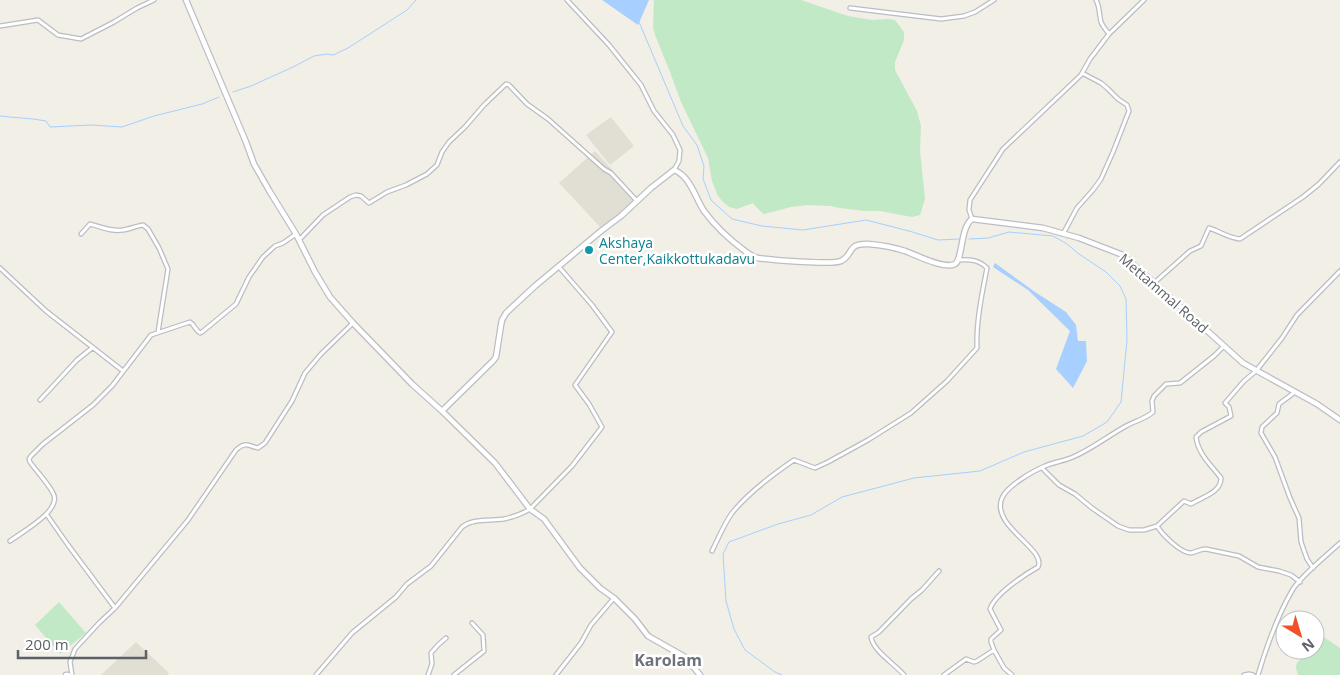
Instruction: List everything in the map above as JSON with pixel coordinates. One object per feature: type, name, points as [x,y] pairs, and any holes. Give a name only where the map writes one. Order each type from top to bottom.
[{"type":"main road","points":[[186,0],[254,164],[296,234],[330,298],[412,384],[495,463],[530,509],[544,520],[580,568],[600,588],[614,598],[648,636],[685,657],[700,675]]},
{"type":"main road","points":[[442,411],[496,357],[502,320],[506,313],[535,286],[674,170],[685,176],[705,212],[728,237],[746,252],[756,257],[797,262],[838,262],[844,259],[856,245],[869,244],[898,249],[926,260],[951,265],[959,260],[967,223],[972,219]]},
{"type":"main road","name":"Mettammal Road","points":[[972,219],[1044,228],[1079,238],[1123,255],[1243,363],[1317,404],[1340,420]]},
{"type":"street","points":[[0,26],[38,20],[58,35],[81,38],[154,0]]},
{"type":"street","points":[[567,0],[609,45],[641,85],[654,110],[673,135],[680,150],[679,161],[674,170]]},
{"type":"street","points":[[850,8],[940,19],[964,16],[975,12],[994,0]]},
{"type":"street","points":[[1096,0],[1099,5],[1101,21],[1108,34]]},
{"type":"street","points":[[972,219],[969,210],[970,200],[1003,149],[1082,73],[1108,34],[1144,0]]},
{"type":"street","points":[[1063,234],[1077,208],[1100,179],[1129,111],[1127,105],[1118,99],[1108,88],[1082,73]]},
{"type":"street","points":[[298,240],[323,215],[350,197],[361,196],[369,203],[428,174],[437,164],[449,142],[506,84],[527,104],[568,135],[604,169],[611,173],[638,201]]},
{"type":"street","points":[[1154,283],[1190,251],[1201,246],[1209,228],[1240,239],[1303,197],[1319,184],[1340,162]]},
{"type":"street","points":[[81,234],[90,224],[114,230],[124,230],[140,225],[148,229],[168,268],[158,332]]},
{"type":"street","points":[[10,541],[47,515],[55,502],[54,494],[30,462],[31,456],[43,444],[93,405],[112,386],[151,335],[190,322],[197,332],[202,332],[236,304],[249,277],[263,257],[275,246],[296,234]]},
{"type":"street","points":[[712,551],[732,514],[751,494],[778,471],[794,460],[814,468],[868,440],[904,418],[947,381],[977,348],[978,319],[987,268],[981,262],[968,259],[959,260]]},
{"type":"street","points":[[316,675],[352,633],[396,597],[407,584],[431,566],[466,524],[504,518],[521,514],[530,509],[572,466],[602,427],[589,404],[575,385],[612,332],[559,267]]},
{"type":"street","points":[[0,268],[46,311],[123,371]]},
{"type":"street","points":[[1042,468],[1058,485],[1075,494],[1118,526],[1129,530],[1144,530],[1157,526],[1184,501],[1191,504],[1213,492],[1219,487],[1221,478],[1202,455],[1196,437],[1231,416],[1229,407],[1225,403],[1244,381],[1256,371],[1297,315],[1340,271]]},
{"type":"street","points":[[72,675],[70,662],[75,649],[115,608],[188,520],[236,450],[247,444],[258,448],[265,443],[292,401],[305,373],[321,354],[353,323]]},
{"type":"street","points":[[1012,675],[1004,668],[994,650],[991,639],[1001,630],[990,609],[991,605],[1006,589],[1040,564],[1039,557],[1014,532],[1002,514],[1002,498],[1020,480],[1042,468],[1085,452],[1122,428],[1149,416],[1153,412],[1152,401],[1154,396],[1166,384],[1180,383],[1225,346]]},
{"type":"street","points":[[40,400],[77,360],[92,348]]},
{"type":"street","points":[[1296,392],[1279,404],[1277,413],[1262,428],[1261,433],[1275,457],[1299,518],[1301,542],[1307,559],[1313,568]]},
{"type":"street","points":[[47,515],[115,608]]},
{"type":"street","points":[[1157,526],[1185,552],[1190,553],[1206,549],[1239,556],[1258,567],[1279,571],[1300,582]]},
{"type":"street","points":[[1258,675],[1270,636],[1294,588],[1340,543]]},
{"type":"street","points":[[904,675],[877,648],[872,642],[871,636],[879,632],[911,599],[930,583],[939,571]]},
{"type":"street","points":[[556,675],[581,643],[591,625],[614,598]]},
{"type":"street","points":[[454,675],[484,651],[483,635],[472,623]]},
{"type":"street","points":[[428,675],[432,664],[431,653],[446,638]]},
{"type":"street","points":[[944,675],[966,659],[974,662],[978,661],[994,650]]},
{"type":"street","points":[[1244,675],[1253,675]]},
{"type":"shaded area","points":[[611,117],[634,146],[610,165],[586,135]]},
{"type":"shaded area","points":[[595,151],[638,198],[601,228],[559,183]]},
{"type":"shaded area","points":[[136,642],[169,673],[167,675],[101,675]]},
{"type":"green space","points":[[654,0],[801,0],[848,16],[872,20],[895,20],[904,32],[904,40],[895,62],[895,70],[917,111],[921,126],[920,151],[925,199],[920,215],[912,217],[880,211],[807,205],[764,214],[753,203],[737,209],[729,207],[718,196],[712,181],[708,158],[681,102],[655,35],[653,28]]},
{"type":"green space","points":[[59,602],[86,633],[60,654],[35,625]]},
{"type":"green space","points":[[1325,638],[1340,648],[1340,675],[1298,675],[1296,665],[1300,660],[1325,660]]},
{"type":"water","points":[[602,0],[649,0],[638,25]]},
{"type":"water","points":[[995,263],[1066,312],[1076,325],[1078,341],[1086,341],[1087,361],[1073,388],[1056,369],[1070,331],[1028,290],[993,267]]},
{"type":"waterway","points":[[233,92],[251,86],[314,56],[333,55],[348,48],[407,10],[416,0]]},
{"type":"waterway","points":[[639,22],[683,126],[697,145],[704,166],[703,179],[711,200],[732,219],[762,226],[803,230],[866,220],[938,240],[960,239]]},
{"type":"waterway","points":[[0,116],[46,121],[50,127],[91,125],[122,127],[154,116],[202,104],[219,97]]},
{"type":"waterway","points":[[782,675],[745,650],[734,629],[726,601],[723,554],[729,542],[778,524],[811,515],[842,497],[914,478],[980,471],[1024,452],[1083,436],[1107,422],[1121,402],[1127,340],[1126,299],[1120,286],[1106,272],[1053,236],[1009,232],[988,238],[969,239]]},
{"type":"place","name":"Akshaya Center,Kaikkottukadavu","points":[[589,250]]},
{"type":"district","name":"Karolam","points":[[668,660]]}]
